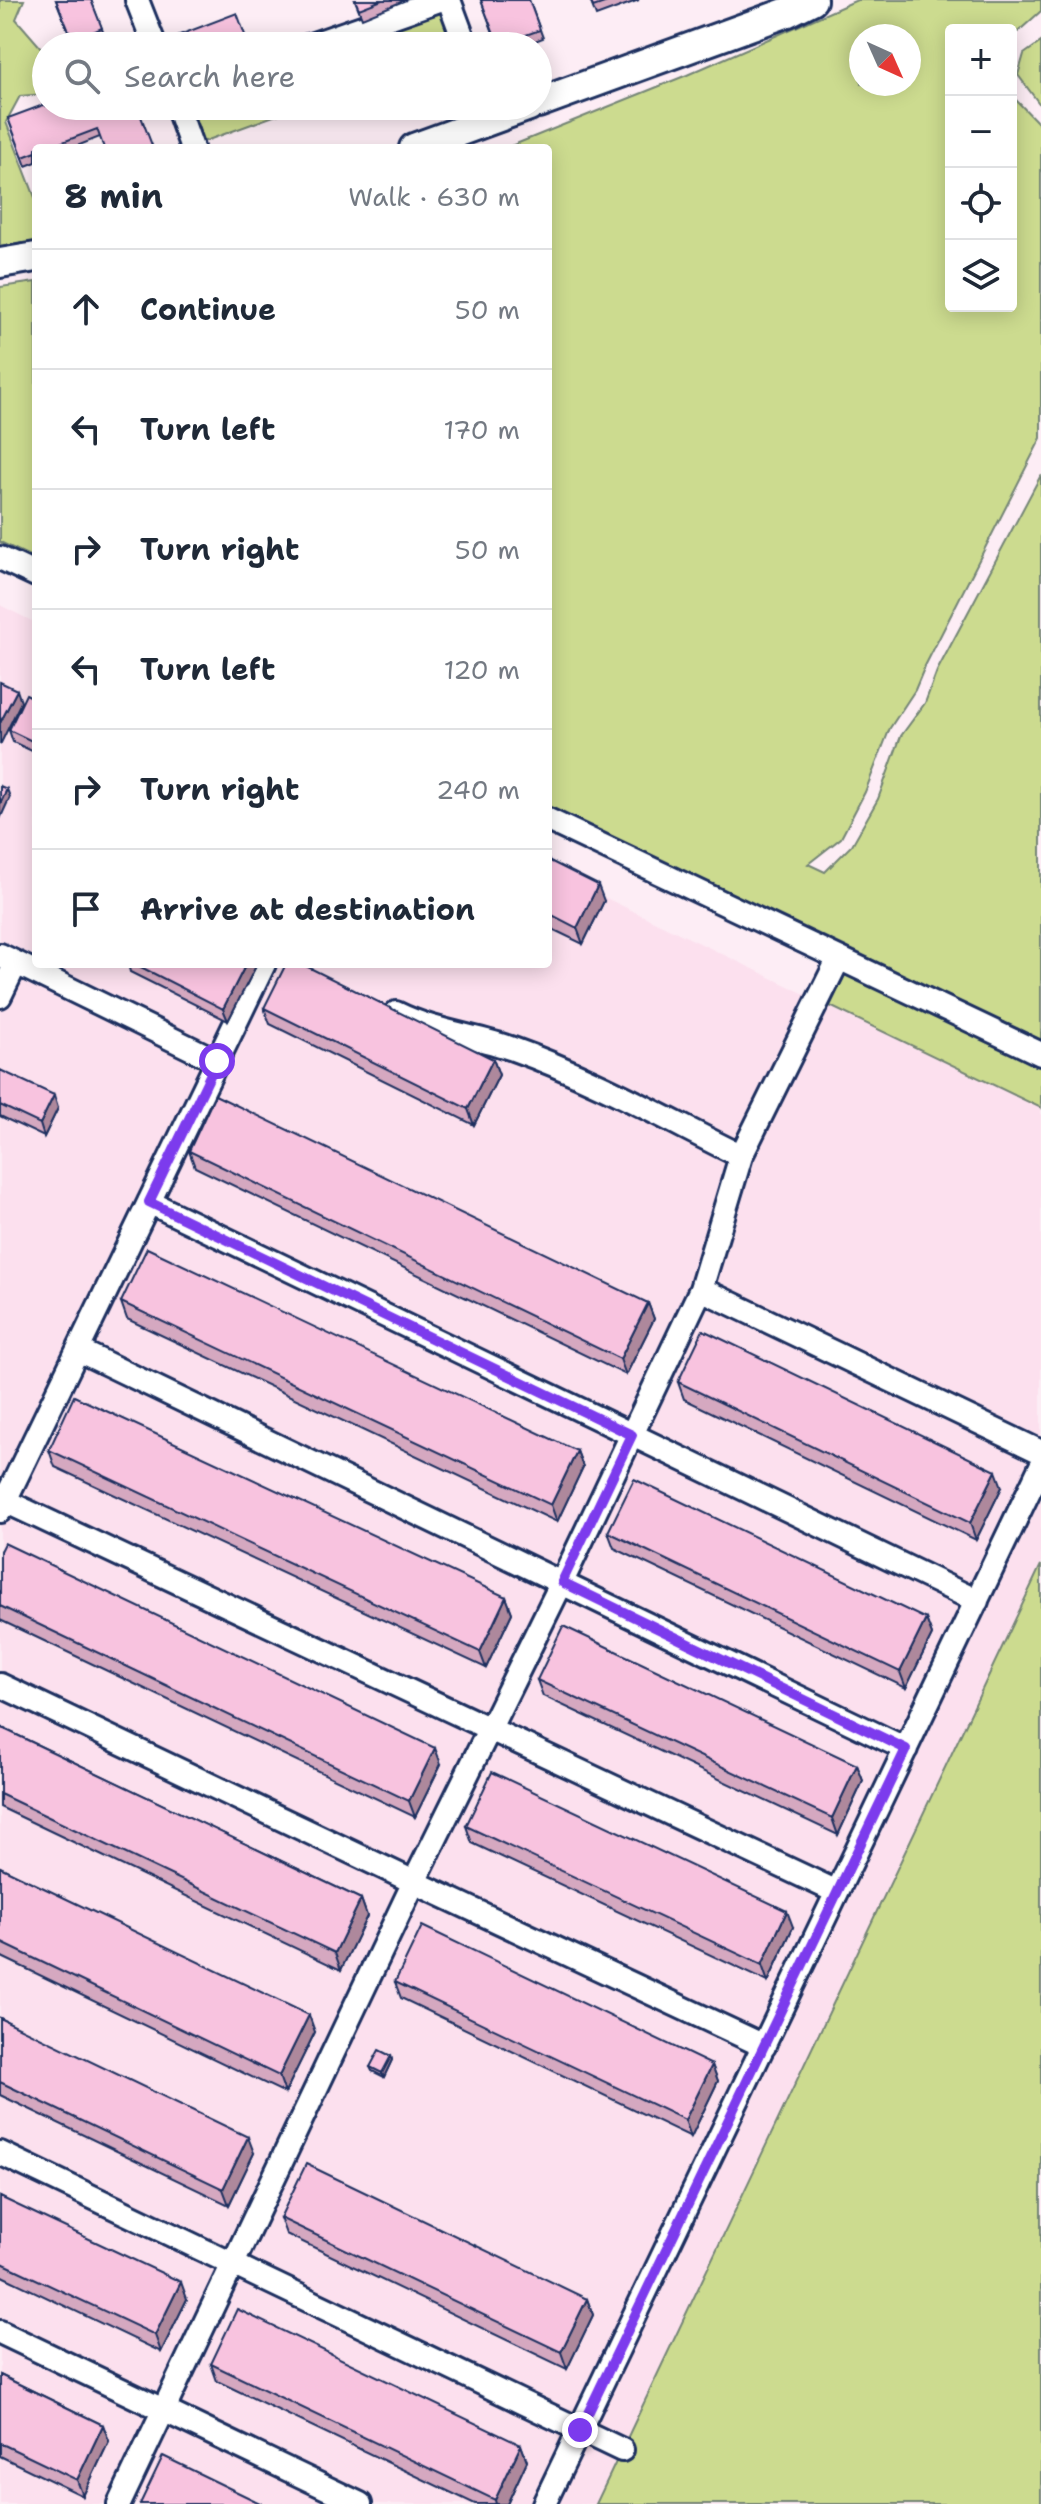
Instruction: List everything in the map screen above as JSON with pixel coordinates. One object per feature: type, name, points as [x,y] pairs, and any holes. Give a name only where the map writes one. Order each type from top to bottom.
[{"type":"main road","points":[[552,98],[795,4]]},
{"type":"main road","points":[[423,144],[475,120]]},
{"type":"main road","points":[[0,263],[32,258]]},
{"type":"street","points":[[137,0],[150,32]]},
{"type":"street","points":[[348,32],[439,0]]},
{"type":"street","points":[[449,0],[461,32]]},
{"type":"street","points":[[182,120],[191,144]]},
{"type":"street","points":[[0,558],[32,573]]},
{"type":"street","points":[[552,822],[1041,1054]]},
{"type":"street","points":[[119,2504],[414,1882],[562,1582],[701,1289],[741,1156],[839,958]]},
{"type":"street","points":[[0,996],[8,959],[217,1061]]},
{"type":"street","points":[[262,968],[3,1506],[490,1727],[837,1892]]},
{"type":"street","points":[[376,1003],[450,1034],[511,1048],[590,1081],[741,1156]]},
{"type":"street","points":[[149,1202],[977,1601]]},
{"type":"street","points":[[701,1289],[1041,1452]]},
{"type":"street","points":[[78,1350],[906,1749]]},
{"type":"street","points":[[544,2504],[1041,1466]]},
{"type":"street","points":[[0,1685],[764,2046]]},
{"type":"street","points":[[0,2153],[622,2450]]},
{"type":"street","points":[[0,2332],[360,2504]]},
{"type":"shaded area","points":[[0,605],[32,621],[32,968],[552,968],[552,872],[1041,1108],[1041,1565],[596,2504],[0,2504]]},
{"type":"green space","points":[[0,0],[24,0],[16,19],[32,37],[32,95],[20,96],[6,122],[32,190],[32,246],[0,250]]},
{"type":"green space","points":[[857,0],[1041,0],[1041,11],[1017,33],[1017,24],[945,24],[945,312],[1017,312],[1017,101],[1041,126],[1041,438],[915,690],[890,728],[865,792],[841,838],[808,864],[825,872],[852,845],[878,799],[901,736],[925,703],[937,671],[1041,475],[1041,1045],[552,812],[552,144],[516,144],[687,75]]},
{"type":"green space","points":[[446,6],[456,32],[374,32]]},
{"type":"green space","points":[[1041,42],[1041,106],[1018,75],[1024,54]]},
{"type":"green space","points":[[191,120],[263,120],[200,143]]},
{"type":"green space","points":[[32,283],[32,557],[0,542],[0,287]]},
{"type":"green space","points":[[847,971],[1041,1064],[1041,1108],[830,1006]]},
{"type":"green space","points":[[1041,1565],[1041,2504],[596,2504]]},
{"type":"building","points":[[56,0],[91,0],[102,28],[93,32],[69,32]]},
{"type":"building","points":[[355,0],[382,0],[359,9]]},
{"type":"building","points":[[481,0],[529,0],[540,30],[493,32]]},
{"type":"building","points":[[590,0],[613,0],[593,7]]},
{"type":"building","points":[[237,13],[244,32],[187,32]]},
{"type":"building","points":[[32,109],[32,120],[142,120],[151,144],[103,144],[97,129],[58,144],[32,144],[32,154],[23,157],[8,118]]},
{"type":"building","points":[[0,682],[17,690],[0,723]]},
{"type":"building","points":[[26,694],[32,697],[32,741],[9,730]]},
{"type":"building","points":[[0,786],[7,789],[0,804]]},
{"type":"building","points":[[552,862],[598,885],[577,928],[552,915]]},
{"type":"building","points":[[143,968],[244,968],[223,1009]]},
{"type":"building","points":[[284,968],[310,968],[493,1059],[468,1109],[264,1008]]},
{"type":"building","points":[[0,1070],[54,1095],[40,1124],[0,1105]]},
{"type":"building","points":[[215,1095],[648,1303],[620,1359],[189,1151]]},
{"type":"building","points":[[147,1248],[577,1451],[551,1505],[121,1302]]},
{"type":"building","points":[[703,1330],[996,1471],[970,1523],[678,1382]]},
{"type":"building","points":[[74,1396],[506,1597],[480,1652],[49,1450]]},
{"type":"building","points":[[634,1479],[926,1619],[900,1672],[608,1532]]},
{"type":"building","points":[[4,1543],[435,1748],[409,1801],[0,1606],[0,1551]]},
{"type":"building","points":[[563,1626],[857,1765],[832,1818],[537,1680]]},
{"type":"building","points":[[0,1727],[361,1899],[335,1953],[0,1794]]},
{"type":"building","points":[[492,1772],[787,1911],[762,1965],[466,1826]]},
{"type":"building","points":[[0,1867],[309,2015],[279,2076],[0,1942]]},
{"type":"building","points":[[422,1926],[712,2065],[685,2120],[395,1982]]},
{"type":"building","points":[[0,2018],[248,2137],[223,2189],[0,2082]]},
{"type":"building","points":[[379,2050],[391,2056],[382,2073],[370,2067]]},
{"type":"building","points":[[306,2164],[587,2299],[561,2352],[280,2218]]},
{"type":"building","points":[[0,2197],[181,2282],[155,2335],[0,2262]]},
{"type":"building","points":[[237,2309],[521,2445],[495,2500],[211,2364]]},
{"type":"building","points":[[0,2375],[103,2425],[77,2480],[0,2443]]},
{"type":"building","points":[[163,2456],[262,2504],[140,2504]]},
{"type":"route","points":[[217,1061],[149,1202],[632,1435],[562,1582],[906,1749],[580,2430]]}]
